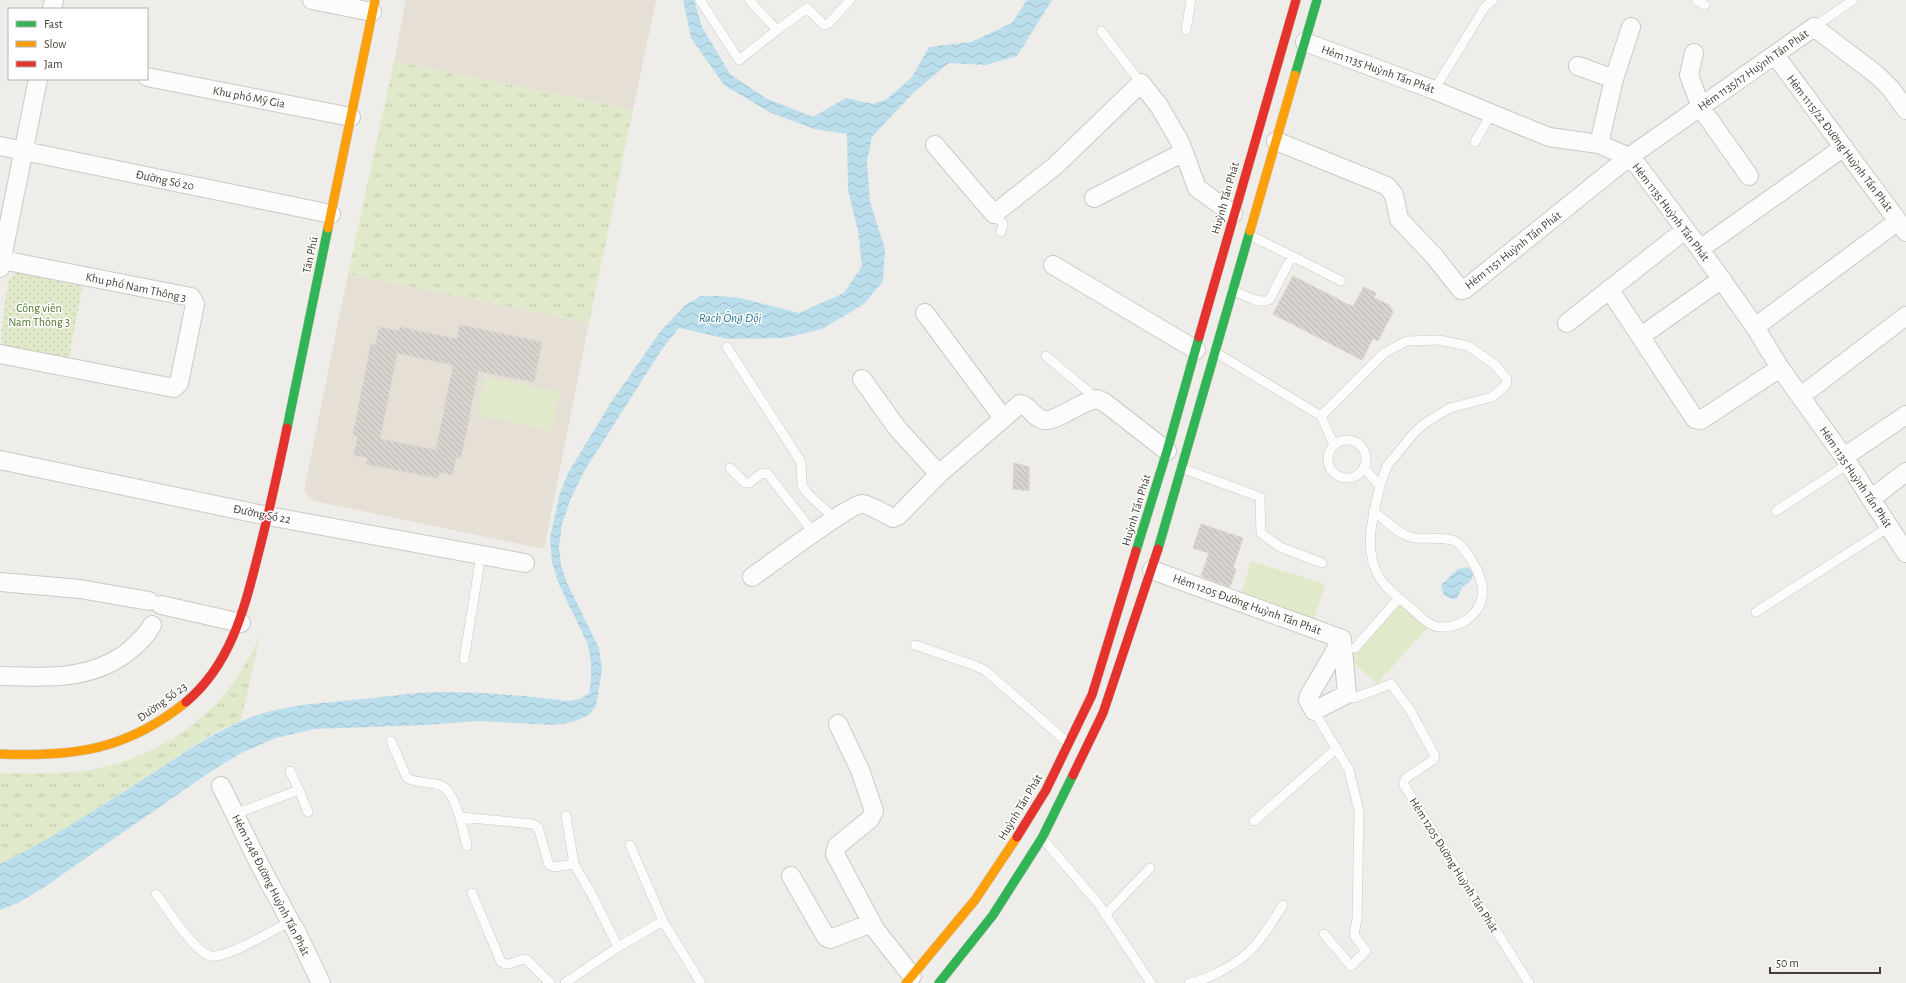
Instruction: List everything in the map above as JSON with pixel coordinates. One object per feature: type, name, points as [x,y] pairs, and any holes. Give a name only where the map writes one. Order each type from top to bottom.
[{"type":"main road","name":"Huỳnh Tấn Phát","points":[[909,980],[975,900],[1015,840],[1046,790],[1092,695],[1165,456],[1233,214],[1296,0]]},
{"type":"main road","points":[[939,983],[994,915],[1042,838],[1103,713],[1152,570],[1317,0]]},
{"type":"main road","name":"Tân Phú","points":[[268,516],[373,6]]},
{"type":"main road","points":[[1256,136],[1276,141]]},
{"type":"main road","points":[[1165,456],[1181,468]]},
{"type":"main road","name":"Đường Số 23","points":[[0,754],[51,755],[84,752],[111,746],[136,735],[170,714],[199,689],[221,661],[240,623],[268,516]]},
{"type":"main road","points":[[1132,562],[1152,570]]},
{"type":"street","points":[[312,0],[373,6]]},
{"type":"street","points":[[1599,144],[1614,79],[1631,27]]},
{"type":"street","name":"Hẻm 1135/17 Huỳnh Tấn Phát","points":[[1629,157],[1701,108],[1814,27],[1877,75],[1891,89],[1906,110]]},
{"type":"street","name":"Hẻm 1135 Huỳnh Tấn Phát","points":[[1305,42],[1492,112],[1549,137],[1599,144],[1629,157],[1638,166],[1756,327],[1780,368],[1846,461],[1906,553]]},
{"type":"street","points":[[1694,53],[1689,75],[1701,108],[1749,176]]},
{"type":"street","name":"Hẻm 1115/22 Đường Huỳnh Tấn Phát","points":[[1775,55],[1902,226]]},
{"type":"street","points":[[1578,66],[1614,79]]},
{"type":"street","name":"Khu phố Mỹ Gia","points":[[148,77],[351,118]]},
{"type":"street","points":[[1,264],[38,80]]},
{"type":"street","points":[[936,145],[994,214],[1055,166],[1141,83],[1159,106],[1180,142],[1197,188],[1233,214]]},
{"type":"street","name":"Hẻm 1151 Huỳnh Tấn Phát","points":[[1276,141],[1387,186],[1394,195],[1399,219],[1434,256],[1461,290],[1465,289],[1629,157]]},
{"type":"street","name":"Đường Số 20","points":[[0,146],[331,214]]},
{"type":"street","points":[[1700,249],[1844,147]]},
{"type":"street","points":[[1094,198],[1184,152]]},
{"type":"street","points":[[1756,327],[1902,226]]},
{"type":"street","points":[[1567,323],[1608,289],[1685,230]]},
{"type":"street","name":"Khu phố Nam Thông 3","points":[[0,354],[174,388],[180,383],[195,304],[191,297],[1,264]]},
{"type":"street","points":[[1053,265],[1196,350]]},
{"type":"street","points":[[1641,336],[1722,279]]},
{"type":"street","points":[[1608,289],[1641,336],[1695,419],[1701,420],[1780,368]]},
{"type":"street","points":[[925,313],[1003,418]]},
{"type":"street","points":[[1801,396],[1906,316]]},
{"type":"street","points":[[862,379],[897,428],[939,474]]},
{"type":"street","points":[[752,577],[856,505],[862,504],[893,518],[898,516],[939,474],[1020,404],[1036,417],[1048,420],[1097,399],[1104,402],[1165,456]]},
{"type":"street","points":[[1846,461],[1906,415]]},
{"type":"street","name":"Đường Số 22","points":[[0,460],[268,516],[526,563]]},
{"type":"street","points":[[1871,499],[1906,472]]},
{"type":"street","name":"Hẻm 1205 Đường Huỳnh Tấn Phát","points":[[1152,570],[1349,643]]},
{"type":"street","points":[[0,582],[80,589],[155,603],[240,623]]},
{"type":"street","points":[[0,676],[62,677],[90,672],[112,662],[130,650],[147,633],[152,625],[146,623],[141,615],[143,606],[155,603]]},
{"type":"street","points":[[1349,643],[1347,694],[1314,711],[1308,700],[1309,696],[1349,643]]},
{"type":"street","points":[[838,724],[860,770],[874,810],[870,819],[837,846],[835,854],[872,923],[909,980]]},
{"type":"street","name":"Hẻm 1248 Đường Huỳnh Tấn Phát","points":[[221,786],[289,922],[295,929],[321,983]]},
{"type":"street","points":[[791,876],[826,937],[830,939],[872,923]]},
{"type":"lane","points":[[700,0],[740,60],[776,30],[807,8],[824,25],[829,23],[850,0]]},
{"type":"lane","points":[[749,0],[776,30]]},
{"type":"lane","points":[[1186,30],[1191,0]]},
{"type":"lane","points":[[1434,90],[1485,7],[1494,0]]},
{"type":"lane","points":[[1696,0],[1705,5]]},
{"type":"lane","points":[[1814,27],[1853,0]]},
{"type":"lane","points":[[1101,31],[1141,83]]},
{"type":"lane","points":[[1475,142],[1492,112]]},
{"type":"lane","points":[[994,214],[1003,224],[1001,232]]},
{"type":"lane","points":[[1248,235],[1341,281]]},
{"type":"lane","points":[[1232,290],[1261,301],[1267,301],[1270,299],[1292,256]]},
{"type":"lane","points":[[1321,416],[1384,353],[1408,341],[1439,340],[1468,346],[1494,364],[1507,378],[1506,385],[1492,397],[1450,408],[1425,423],[1413,434],[1387,466],[1374,511],[1370,537],[1372,559],[1376,572],[1385,585],[1429,623],[1439,627],[1467,621],[1476,611],[1482,597],[1482,584],[1474,564],[1457,542],[1451,539],[1416,538],[1401,534],[1374,511]]},
{"type":"lane","points":[[727,347],[801,462],[802,486],[808,494],[835,519]]},
{"type":"lane","points":[[1215,352],[1321,416],[1334,445]]},
{"type":"lane","points":[[1046,356],[1097,399]]},
{"type":"lane","points":[[1340,441],[1353,441],[1359,444],[1366,455],[1364,468],[1354,477],[1343,477],[1335,473],[1329,465],[1328,458],[1330,451],[1334,445],[1340,441]]},
{"type":"lane","points":[[1776,511],[1846,461]]},
{"type":"lane","points":[[730,468],[745,483],[750,483],[761,474],[767,473],[814,533]]},
{"type":"lane","points":[[1181,468],[1260,497],[1261,532],[1280,547],[1322,562]]},
{"type":"lane","points":[[1364,468],[1380,486]]},
{"type":"lane","points":[[1756,612],[1889,527]]},
{"type":"lane","points":[[464,659],[481,555]]},
{"type":"lane","points":[[1349,643],[1399,598]]},
{"type":"lane","points":[[915,645],[976,666],[986,671],[1068,744]]},
{"type":"lane","name":"Hẻm 1205 Đường Huỳnh Tấn Phát","points":[[1347,694],[1348,697],[1354,698],[1391,684],[1410,710],[1434,756],[1433,760],[1406,778],[1404,786],[1528,983]]},
{"type":"lane","points":[[1314,711],[1349,770],[1359,811],[1357,919],[1354,935],[1366,950],[1351,966],[1324,934]]},
{"type":"lane","points":[[391,741],[407,778],[442,785],[450,794],[460,817],[467,846]]},
{"type":"lane","points":[[1254,822],[1337,748]]},
{"type":"lane","points":[[290,771],[308,812]]},
{"type":"lane","points":[[235,814],[299,790]]},
{"type":"lane","points":[[566,816],[574,864],[592,895],[618,947]]},
{"type":"lane","points":[[460,817],[533,824],[538,827],[549,865],[555,867],[574,864]]},
{"type":"lane","points":[[1042,838],[1098,903],[1151,983]]},
{"type":"lane","points":[[630,845],[663,921],[701,983]]},
{"type":"lane","points":[[1106,915],[1150,868]]},
{"type":"lane","points":[[156,894],[191,941],[211,956],[226,954],[289,922]]},
{"type":"lane","points":[[472,894],[501,962],[508,965],[520,959],[526,959],[550,983]]},
{"type":"lane","points":[[1190,983],[1215,974],[1239,961],[1253,949],[1283,905]]},
{"type":"lane","points":[[565,983],[618,947],[663,921]]},
{"type":"shaded area","points":[[406,0],[656,0],[633,110],[394,61]]},
{"type":"shaded area","points":[[348,274],[589,323],[544,549],[314,501],[304,490]]},
{"type":"green space","points":[[394,61],[633,110],[589,323],[348,274]]},
{"type":"green space","name":"Công viên Nam Thông 3","points":[[17,272],[83,284],[69,358],[2,345],[5,303],[9,279]]},
{"type":"green space","points":[[485,377],[560,392],[552,431],[477,415]]},
{"type":"green space","points":[[1251,561],[1325,584],[1314,620],[1240,598]]},
{"type":"green space","points":[[1400,602],[1428,627],[1377,684],[1348,658]]},
{"type":"green space","points":[[260,636],[241,721],[208,737],[80,820],[0,864],[0,773],[50,773],[88,770],[119,763],[157,748],[191,726],[221,699],[241,672]]},
{"type":"water","name":"Rạch Ông Đội","points":[[683,0],[694,0],[702,27],[730,74],[765,98],[813,117],[846,98],[873,104],[887,99],[912,77],[929,47],[971,42],[1012,23],[1027,0],[1052,0],[1017,56],[986,65],[949,63],[914,92],[872,137],[867,161],[870,202],[885,249],[883,281],[864,304],[822,329],[784,338],[728,339],[679,328],[662,349],[585,470],[571,498],[562,524],[559,547],[561,565],[567,583],[599,648],[602,670],[596,706],[589,715],[573,722],[554,725],[479,721],[425,725],[314,729],[276,738],[241,753],[207,774],[43,888],[18,903],[0,910],[0,864],[78,821],[205,740],[226,728],[251,717],[279,709],[307,705],[420,693],[459,692],[568,701],[580,699],[589,693],[591,682],[591,662],[588,645],[558,582],[552,562],[550,538],[560,493],[568,473],[610,404],[660,332],[685,305],[701,296],[740,298],[799,313],[844,293],[862,266],[858,231],[848,190],[847,134],[814,129],[769,112],[724,85],[691,38]]},
{"type":"water","points":[[1467,567],[1473,572],[1472,579],[1463,586],[1457,599],[1451,599],[1444,595],[1441,585],[1458,569]]},
{"type":"building","points":[[1293,276],[1353,307],[1364,287],[1376,293],[1374,298],[1389,305],[1393,312],[1378,341],[1373,338],[1362,360],[1273,314]]},
{"type":"building","points":[[460,325],[542,342],[534,382],[478,371],[461,458],[456,457],[452,475],[439,472],[438,478],[366,464],[368,458],[354,455],[358,436],[353,435],[371,344],[376,345],[379,327],[399,331],[400,327],[457,339]],"holes":[[[397,353],[453,365],[436,450],[380,439]]]},
{"type":"building","points":[[1014,463],[1029,467],[1029,491],[1013,489]]},
{"type":"building","points":[[1201,524],[1243,538],[1233,568],[1236,569],[1230,587],[1201,576],[1209,553],[1193,548]]},
{"type":"traffic: fast","points":[[1295,75],[1317,0]]},
{"type":"traffic: fast","points":[[287,428],[328,228]]},
{"type":"traffic: fast","points":[[1158,549],[1250,231]]},
{"type":"traffic: fast","points":[[1136,551],[1167,451],[1199,337]]},
{"type":"traffic: fast","points":[[939,983],[993,915],[1042,838],[1073,775]]},
{"type":"traffic: slow","points":[[328,228],[375,0]]},
{"type":"traffic: slow","points":[[1250,231],[1295,75]]},
{"type":"traffic: slow","points":[[0,754],[52,754],[76,752],[99,747],[142,731],[164,718],[186,702]]},
{"type":"traffic: slow","points":[[906,983],[975,900],[1017,837]]},
{"type":"traffic: jam","points":[[1199,337],[1296,0]]},
{"type":"traffic: jam","points":[[186,702],[214,671],[234,635],[253,576],[287,428]]},
{"type":"traffic: jam","points":[[1073,775],[1103,713],[1158,549]]},
{"type":"traffic: jam","points":[[1017,837],[1046,790],[1092,695],[1136,551]]}]
